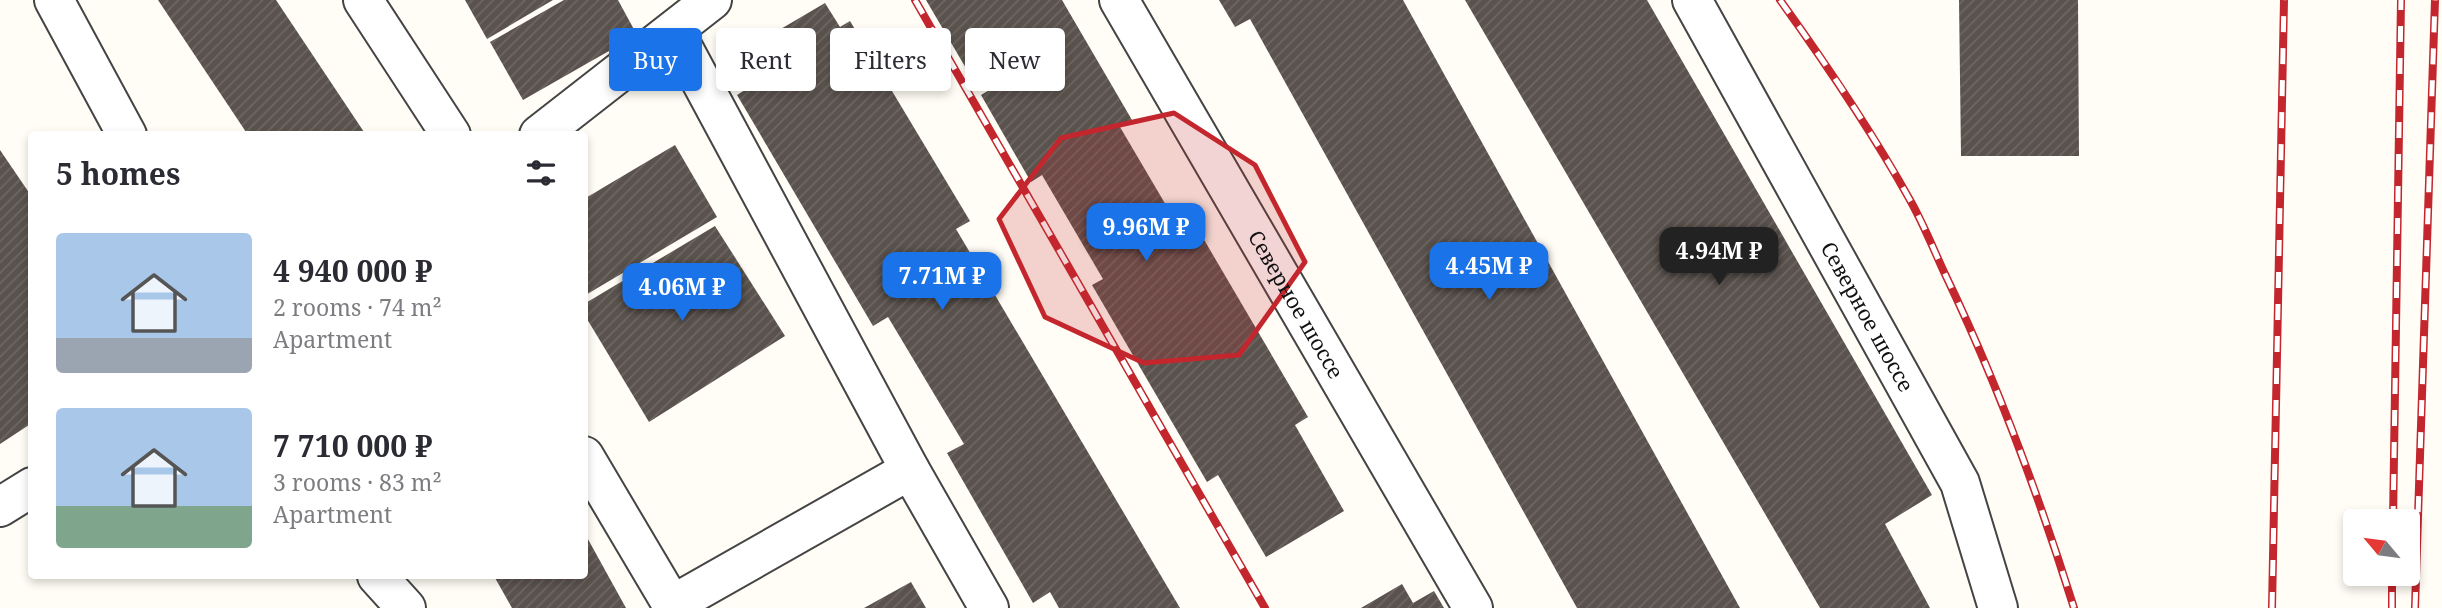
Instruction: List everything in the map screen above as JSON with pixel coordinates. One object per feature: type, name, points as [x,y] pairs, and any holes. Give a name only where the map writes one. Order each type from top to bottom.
[{"type":"lane","points":[[54,0],[125,131]]},
{"type":"lane","points":[[363,0],[448,131]]},
{"type":"lane","points":[[678,28],[712,0]]},
{"type":"lane","name":"Северное шоссе","points":[[1119,0],[1473,608]]},
{"type":"lane","name":"Северное шоссе","points":[[1692,0],[1960,484],[1998,608]]},
{"type":"lane","points":[[544,131],[609,81]]},
{"type":"lane","points":[[702,83],[910,470],[989,608]]},
{"type":"lane","points":[[588,463],[673,606],[910,470]]},
{"type":"lane","points":[[0,507],[28,490]]},
{"type":"lane","points":[[380,579],[406,608]]},
{"type":"highlighted area","points":[[1174,113],[1255,165],[1305,262],[1239,355],[1144,363],[1045,317],[999,219],[1061,138]]},
{"type":"building","points":[[158,0],[276,0],[363,131],[245,131]]},
{"type":"building","points":[[465,0],[553,0],[487,39]]},
{"type":"building","points":[[564,0],[618,0],[633,28],[609,28],[609,51],[523,100],[490,42]]},
{"type":"building","points":[[926,0],[1062,0],[1132,120],[1120,127],[1183,234],[1196,226],[1308,417],[1295,425],[1344,511],[1266,557],[1218,475],[1207,482],[1092,285],[1103,279],[1042,175],[1031,182],[981,95],[988,91],[1065,91],[1065,28],[965,28],[965,67],[951,43],[951,28],[942,28]]},
{"type":"building","points":[[1219,0],[1403,0],[1740,608],[1577,608],[1250,19],[1235,27]]},
{"type":"building","points":[[1465,0],[1647,0],[1932,495],[1885,524],[1930,608],[1820,608]]},
{"type":"building","points":[[1959,0],[2078,0],[2079,156],[1961,156]]},
{"type":"building","points":[[825,3],[840,27],[850,21],[854,28],[830,28],[830,91],[892,91],[970,221],[956,229],[1180,608],[1059,608],[1050,592],[1033,603],[947,453],[964,444],[888,317],[873,326],[737,95],[743,91],[816,91],[816,28],[783,28]]},
{"type":"building","points":[[675,145],[717,217],[588,294],[588,197]]},
{"type":"building","points":[[0,150],[28,191],[28,426],[0,444]]},
{"type":"building","points":[[715,226],[785,336],[649,422],[588,321],[588,302]]},
{"type":"building","points":[[588,539],[626,608],[512,608],[496,579],[588,579]]},
{"type":"building","points":[[911,582],[926,608],[864,608]]},
{"type":"building","points":[[1402,584],[1413,603],[1434,591],[1444,608],[1361,608]]},
{"type":"railway","points":[[915,0],[1265,608]]},
{"type":"railway","points":[[1780,0],[1864,123],[1919,218],[1998,395],[2046,522],[2074,608]]},
{"type":"railway","points":[[2272,608],[2284,0]]},
{"type":"railway","points":[[2393,509],[2401,0]]},
{"type":"railway","points":[[2415,608],[2435,0]]},
{"type":"railway","points":[[2392,586],[2392,608]]}]
